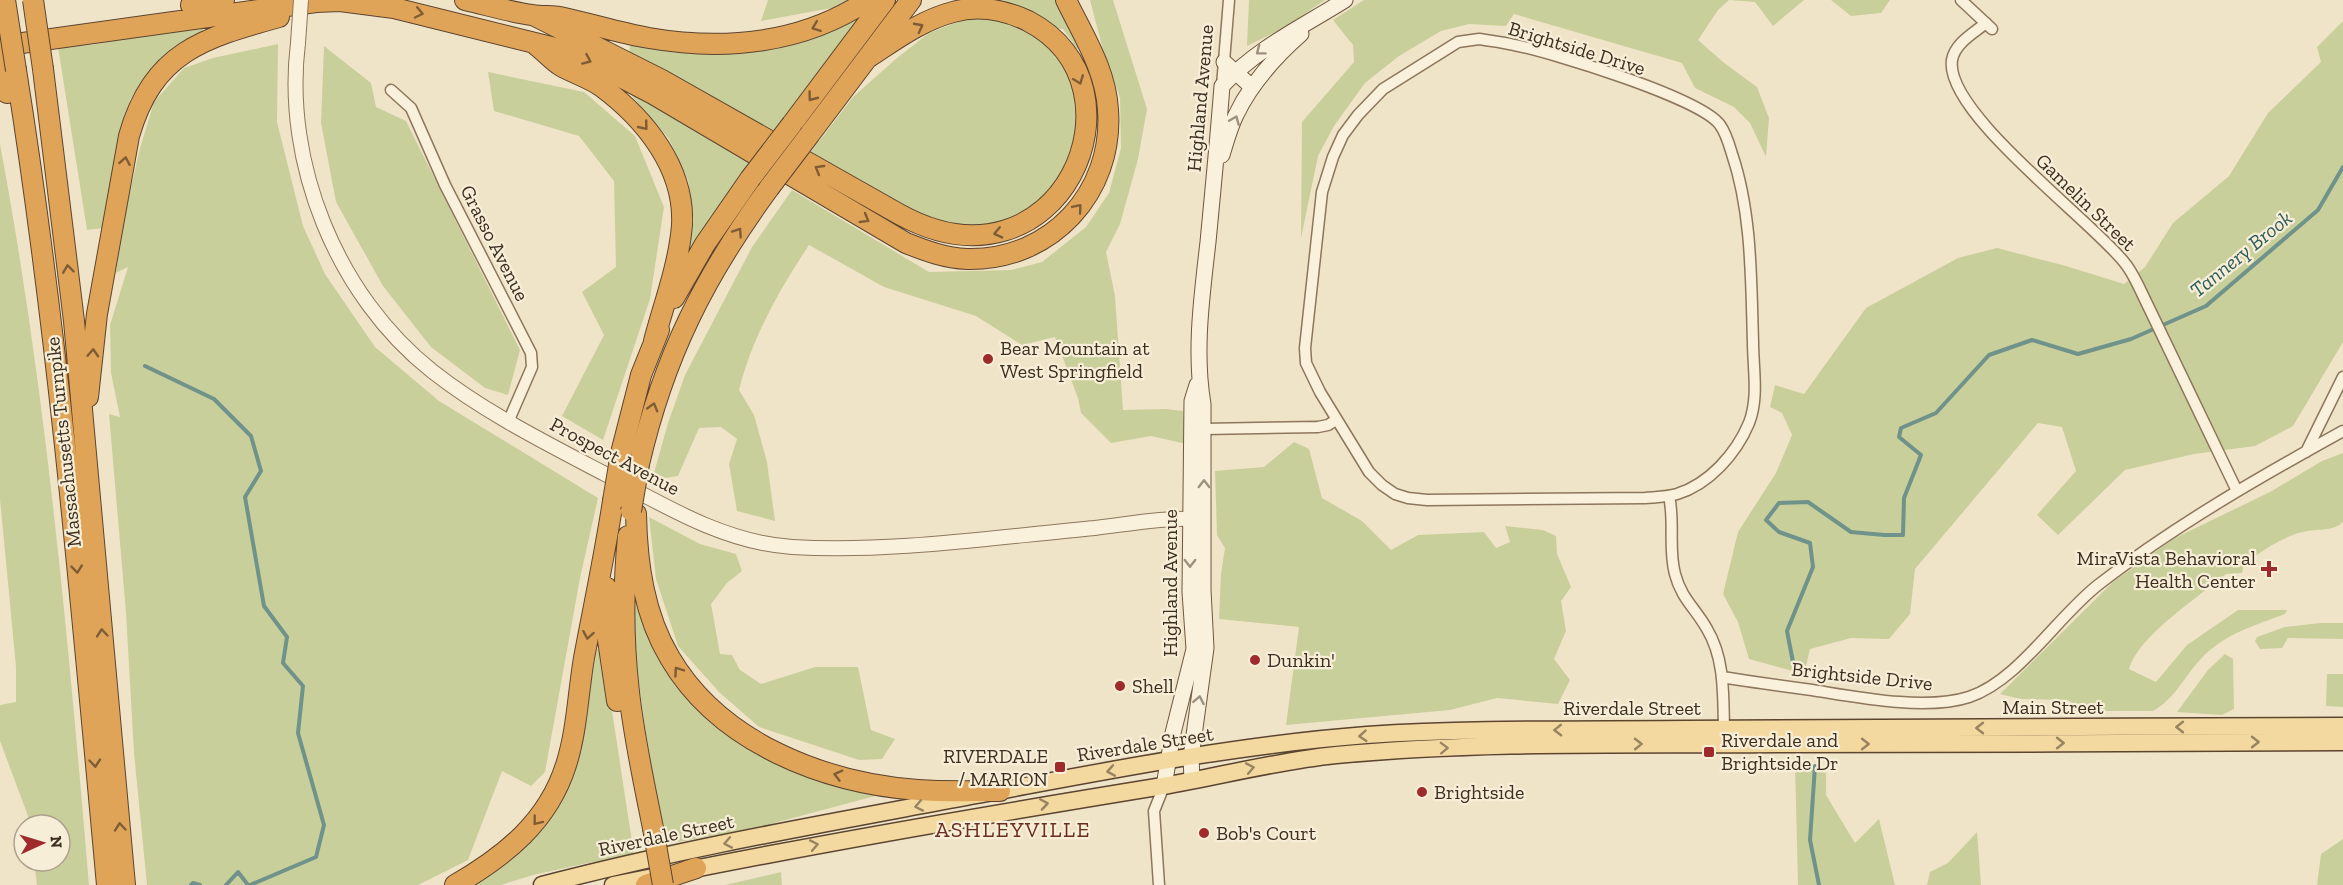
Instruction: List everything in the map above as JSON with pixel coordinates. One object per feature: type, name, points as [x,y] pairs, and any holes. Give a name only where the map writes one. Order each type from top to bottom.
[{"type":"highway","name":"Massachusetts Turnpike","points":[[5,0],[6,66],[55,365],[107,885]]},
{"type":"highway","name":"Massachusetts Turnpike","points":[[33,0],[74,321],[125,885]]},
{"type":"highway","points":[[0,34],[224,0]]},
{"type":"highway","points":[[465,0],[533,15],[561,17],[650,38],[726,45],[759,42],[792,35],[826,23],[868,0]]},
{"type":"highway","points":[[654,341],[676,293],[695,260],[750,179],[885,0]]},
{"type":"highway","points":[[696,868],[648,885],[646,829],[626,661],[624,596],[637,473],[655,400],[686,322],[723,255],[769,188],[911,0]]},
{"type":"highway","points":[[0,46],[213,15],[340,1],[415,12],[563,50],[623,78],[906,243],[940,255],[981,258],[1018,250],[1053,232],[1078,208],[1101,168],[1108,140],[1108,108],[1105,88],[1096,60],[1066,0]]},
{"type":"highway","points":[[84,432],[97,314],[129,136],[145,95],[172,62],[207,39],[237,28],[340,1]]},
{"type":"highway","points":[[533,15],[662,80],[899,214],[933,230],[973,236],[1009,230],[1043,211],[1068,182],[1084,139],[1086,114],[1083,91],[1075,70],[1061,47],[1033,24],[998,11],[974,9],[954,12],[917,27],[869,57]]},
{"type":"highway","points":[[455,885],[496,860],[535,823],[556,790],[567,764],[621,453],[632,405],[654,341],[672,276],[681,226],[680,195],[672,172],[654,139],[626,105],[591,80],[561,66],[531,41]]},
{"type":"highway","points":[[633,512],[643,585],[661,640],[670,658],[697,695],[732,726],[773,751],[795,761],[866,782],[916,790],[1000,791]]},
{"type":"highway","points":[[607,537],[605,573],[608,640],[646,829],[663,885]]},
{"type":"main road","points":[[1252,87],[1230,66],[1345,0]]},
{"type":"main road","points":[[1215,174],[1235,116],[1252,87],[1288,46],[1328,11]]},
{"type":"main road","name":"Highland Avenue","points":[[1164,786],[1194,649],[1190,592],[1204,429],[1199,379],[1203,288],[1222,86],[1230,66]]},
{"type":"main road","name":"Highland Avenue","points":[[1192,780],[1191,758],[1205,663],[1192,401],[1199,379]]},
{"type":"main road","name":"Main Street","points":[[1764,736],[2343,726]]},
{"type":"main road","name":"Riverdale Street","points":[[542,885],[681,853],[1000,791],[1168,760],[1332,738],[1414,732],[1724,729],[1764,736]]},
{"type":"main road","name":"Riverdale Street","points":[[613,885],[934,822],[1164,786],[1310,758],[1408,749],[1764,736]]},
{"type":"main road","name":"Main Street","points":[[1764,736],[2343,742]]},
{"type":"street","name":"Prospect Avenue","points":[[301,0],[297,103],[303,158],[317,208],[338,254],[362,294],[405,346],[458,390],[509,420],[605,474],[709,526],[753,540],[787,546],[849,548],[917,544],[1197,519]]},
{"type":"street","name":"Highland Avenue","points":[[1229,0],[1230,66]]},
{"type":"street","name":"Gamelin Street","points":[[1961,0],[1989,26],[1961,43],[1953,57],[1952,69],[1958,89],[2021,164],[2125,262],[2237,491]]},
{"type":"street","name":"Brightside Drive","points":[[1479,39],[1516,45],[1612,73],[1697,108],[1719,123],[1739,174],[1746,220],[1751,280],[1755,399],[1748,425],[1730,455],[1698,484],[1669,496],[1439,500],[1408,498],[1389,491],[1376,480],[1336,420],[1308,369],[1305,348],[1324,185],[1339,145],[1358,115],[1383,89],[1444,49],[1458,42],[1479,39]]},
{"type":"street","name":"Grasso Avenue","points":[[391,90],[411,108],[446,185],[532,358],[531,372],[509,420]]},
{"type":"street","points":[[2306,452],[2343,377]]},
{"type":"street","points":[[1204,429],[1318,427],[1336,420]]},
{"type":"street","name":"Brightside Drive","points":[[1722,677],[1871,699],[1947,701],[1969,697],[1992,686],[2012,670],[2069,611],[2098,585],[2160,539],[2237,491],[2343,431]]},
{"type":"street","points":[[1669,496],[1673,517],[1672,551],[1675,573],[1683,596],[1706,627],[1715,646],[1722,677],[1724,729]]},
{"type":"street","points":[[1159,885],[1154,811],[1164,786]]},
{"type":"green space","points":[[768,0],[850,0],[843,6],[761,21]]},
{"type":"green space","points":[[982,0],[1060,0],[1081,45],[1077,49],[1063,29],[1057,29],[1034,14]]},
{"type":"green space","points":[[1090,0],[1113,0],[1147,109],[1138,159],[1120,224],[1106,252],[1115,296],[1123,410],[1183,411],[1186,444],[1151,436],[1111,443],[1081,413],[1078,398],[1055,337],[1022,345],[976,316],[884,287],[809,245],[787,279],[759,333],[739,390],[754,415],[767,462],[775,521],[737,511],[729,464],[737,439],[721,427],[699,428],[678,476],[665,478],[654,473],[685,375],[752,247],[792,190],[929,272],[1011,270],[1042,262],[1086,227],[1109,193],[1121,148],[1120,98],[1102,46]]},
{"type":"green space","points":[[1249,0],[1325,0],[1284,28],[1247,46]]},
{"type":"green space","points":[[1364,0],[1729,0],[1718,10],[1698,40],[1757,87],[1769,118],[1766,157],[1750,123],[1734,107],[1695,88],[1682,63],[1514,14],[1506,26],[1469,24],[1441,31],[1399,56],[1365,83],[1334,126],[1318,156],[1301,238],[1302,122],[1354,62],[1353,45],[1333,20]]},
{"type":"green space","points":[[1729,0],[1804,0],[1773,26],[1755,2]]},
{"type":"green space","points":[[1831,0],[1890,0],[1881,13],[1851,16]]},
{"type":"green space","points":[[858,19],[776,130],[768,129],[629,53],[631,40],[671,47]]},
{"type":"green space","points":[[965,19],[1009,22],[1033,33],[1060,60],[1072,83],[1078,106],[1078,129],[1073,151],[1064,172],[1050,191],[1033,207],[1011,220],[994,225],[965,226],[932,219],[810,153],[853,97],[897,58],[929,33]]},
{"type":"green space","points":[[2343,21],[2343,342],[2293,426],[2255,446],[2194,454],[2125,470],[2058,535],[2037,515],[2076,471],[2062,427],[2038,423],[1915,569],[1910,614],[1889,639],[1851,638],[1810,649],[1804,674],[1749,659],[1738,622],[1723,594],[1738,532],[1776,473],[1792,435],[1782,413],[1770,407],[1775,385],[1804,394],[1866,308],[1958,258],[1997,248],[2124,284],[2145,267],[2173,223],[2229,176],[2268,113],[2321,62],[2317,47]]},
{"type":"green space","points":[[202,25],[204,32],[176,50],[147,75],[130,100],[115,161],[103,228],[87,230],[58,47],[91,45]]},
{"type":"green space","points":[[278,44],[277,122],[303,226],[325,274],[375,347],[439,401],[598,498],[580,578],[545,772],[531,786],[502,771],[468,860],[418,885],[147,885],[134,753],[126,613],[109,414],[120,417],[111,373],[110,325],[128,267],[116,273],[123,223],[140,148],[154,102],[184,68],[213,58]]},
{"type":"green space","points":[[324,46],[371,83],[376,107],[406,121],[520,350],[508,395],[485,388],[431,347],[383,286],[336,202],[321,123]]},
{"type":"green space","points":[[488,72],[584,92],[635,136],[664,207],[650,299],[603,440],[562,416],[604,335],[582,292],[616,267],[614,181],[579,136],[494,111]]},
{"type":"green space","points":[[626,89],[753,159],[686,258],[694,221],[688,180],[669,139]]},
{"type":"green space","points":[[0,144],[43,421],[64,606],[89,885],[37,885],[36,873],[72,873],[72,813],[27,813],[0,741],[0,705],[16,702],[16,667],[0,499]]},
{"type":"green space","points":[[1294,442],[1309,449],[1322,498],[1362,521],[1391,550],[1418,535],[1484,532],[1496,548],[1510,542],[1505,526],[1543,530],[1556,536],[1557,554],[1571,587],[1561,601],[1566,631],[1554,659],[1570,680],[1558,704],[1497,698],[1450,710],[1286,725],[1299,627],[1219,619],[1225,548],[1217,535],[1215,471],[1264,467]]},
{"type":"green space","points":[[2343,453],[2343,522],[2331,528],[2289,536],[2244,564],[2242,573],[2226,574],[2157,630],[2135,656],[2129,669],[2156,682],[2187,645],[2238,610],[2287,610],[2285,614],[2239,632],[2209,651],[2173,695],[2153,711],[2074,711],[2074,705],[2068,700],[2020,699],[2000,694],[2113,582],[2175,538],[2270,492],[2322,461]]},
{"type":"green space","points":[[649,517],[700,544],[736,554],[742,571],[727,583],[711,604],[720,654],[732,655],[740,670],[761,684],[815,667],[858,667],[871,730],[895,739],[882,759],[859,760],[759,727],[719,692],[678,646],[656,579]]},
{"type":"green space","points":[[632,583],[703,710],[879,795],[755,828],[667,844],[643,714]]},
{"type":"green space","points":[[2343,623],[2343,639],[2288,638],[2282,648],[2260,649],[2255,641],[2257,637],[2285,627]]},
{"type":"green space","points":[[602,645],[634,855],[533,875],[501,885],[465,885],[505,862],[527,846],[545,826],[559,804],[577,754],[597,650]]},
{"type":"green space","points":[[2225,654],[2233,659],[2234,709],[2222,715],[2177,712],[2208,670]]},
{"type":"green space","points":[[2327,674],[2343,674],[2343,707],[2326,706]]},
{"type":"green space","points":[[1795,764],[1826,773],[1826,795],[1855,843],[1879,819],[1895,885],[1798,885]]},
{"type":"green space","points":[[1977,832],[1981,885],[1927,885],[1930,872],[1948,863]]},
{"type":"green space","points":[[2343,839],[2343,885],[2317,885],[2321,854]]},
{"type":"green space","points":[[781,872],[782,885],[725,885]]},
{"type":"waterway","name":"Tannery Brook","points":[[1793,662],[1787,631],[1813,567],[1810,543],[1779,532],[1766,520],[1779,503],[1808,502],[1851,532],[1903,535],[1904,498],[1921,455],[1899,437],[1901,428],[1936,413],[1989,355],[2032,340],[2078,354],[2131,339],[2206,306],[2318,210],[2343,167]]},
{"type":"waterway","points":[[145,366],[214,399],[251,436],[261,471],[245,497],[264,606],[287,637],[283,663],[303,686],[298,733],[324,825],[316,857],[250,885]]},
{"type":"waterway","name":"Tannery Brook","points":[[1815,766],[1810,840],[1819,885]]},
{"type":"waterway","points":[[226,885],[238,872],[248,885]]},
{"type":"waterway","points":[[191,885],[193,883],[200,885]]},
{"type":"place","name":"Bear Mountain at West Springfield","points":[[988,359]]},
{"type":"place","name":"MiraVista Behavioral Health Center","points":[[2269,569]]},
{"type":"place","name":"Dunkin'","points":[[1255,660]]},
{"type":"place","name":"Shell","points":[[1120,686]]},
{"type":"place","name":"Riverdale and Brightside Dr","points":[[1709,752]]},
{"type":"place","name":"RIVERDALE / MARION","points":[[1060,767]]},
{"type":"place","name":"Brightside","points":[[1422,792]]},
{"type":"place","name":"Bob's Court","points":[[1204,833]]},
{"type":"district","name":"ASHLEYVILLE","points":[[1013,829]]}]
